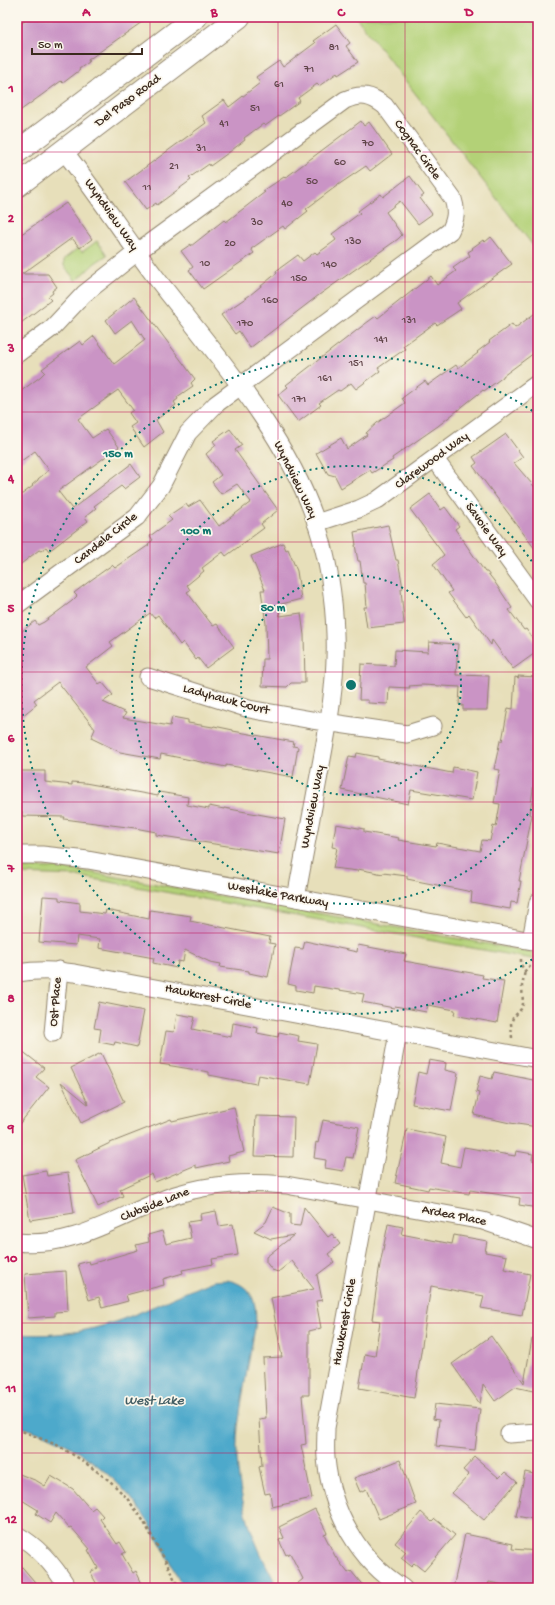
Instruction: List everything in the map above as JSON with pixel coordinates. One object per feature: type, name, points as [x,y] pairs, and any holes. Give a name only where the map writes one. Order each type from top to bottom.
[{"type":"street","name":"Del Paso Road","points":[[17,152],[196,17]]},
{"type":"street","name":"Del Paso Road","points":[[17,186],[239,17]]},
{"type":"street","name":"Cognac Circle","points":[[137,252],[345,100],[356,95],[368,96],[385,106],[452,199],[456,208],[455,221],[450,231],[239,386]]},
{"type":"street","points":[[17,170],[49,148],[63,150]]},
{"type":"street","name":"Wyndview Way","points":[[63,150],[82,174],[137,252],[239,386],[276,439],[304,490],[316,523],[332,590],[335,634],[335,669],[329,722],[296,898]]},
{"type":"street","points":[[17,354],[52,328],[84,294],[137,252]]},
{"type":"street","name":"Clarewood Way","points":[[316,523],[359,509],[376,501],[538,383]]},
{"type":"street","name":"Candela Circle","points":[[17,605],[137,517],[161,486],[188,433],[216,404],[239,386]]},
{"type":"street","name":"Savoie Way","points":[[435,459],[538,601]]},
{"type":"street","name":"Ladyhawk Court","points":[[148,677],[249,709],[407,734],[433,726]]},
{"type":"street","name":"Westlake Parkway","points":[[17,855],[42,855],[88,860],[534,941]]},
{"type":"street","points":[[534,941],[538,902]]},
{"type":"street","name":"Hawkcrest Circle","points":[[17,973],[34,970],[58,970],[538,1059]]},
{"type":"street","name":"Ost Place","points":[[53,1033],[58,970]]},
{"type":"street","name":"Hawkcrest Circle","points":[[398,1033],[326,1428],[326,1457],[329,1480],[336,1506],[349,1532],[362,1552],[376,1567],[403,1588]]},
{"type":"street","name":"Clubside Lane","points":[[17,1242],[54,1242],[74,1237],[173,1196],[200,1188],[229,1183],[257,1182],[286,1185],[368,1199]]},
{"type":"street","name":"Ardea Place","points":[[368,1199],[483,1221],[538,1240]]},
{"type":"street","points":[[509,1434],[538,1432]]},
{"type":"street","points":[[17,1535],[45,1557],[68,1588]]},
{"type":"path","points":[[522,959],[521,965],[525,971]]},
{"type":"path","points":[[513,1042],[511,1023],[523,1004],[522,986],[525,971],[532,961]]},
{"type":"path","points":[[17,1429],[57,1445],[80,1459],[110,1481],[126,1497],[141,1517],[179,1588]]},
{"type":"green space","points":[[356,17],[538,17],[538,252]]},
{"type":"green space","points":[[97,241],[107,255],[95,263],[76,281],[64,266],[64,259],[78,248],[82,252]]},
{"type":"green space","points":[[17,867],[59,868],[95,873],[538,953],[538,960],[77,876],[17,874]]},
{"type":"water","name":"West Lake","points":[[227,1280],[236,1282],[248,1291],[252,1296],[256,1311],[255,1328],[238,1427],[238,1469],[245,1511],[260,1551],[279,1588],[183,1588],[149,1523],[135,1503],[117,1483],[95,1463],[58,1440],[17,1426],[17,1334],[60,1334],[92,1329],[130,1316],[213,1281]]},
{"type":"building","points":[[30,17],[149,17],[88,60],[89,62],[63,83],[61,81],[17,113],[17,27]]},
{"type":"building","points":[[336,24],[350,43],[346,46],[358,62],[338,75],[337,73],[319,86],[317,84],[298,98],[300,101],[265,126],[263,124],[244,138],[245,140],[228,153],[210,166],[209,164],[189,178],[191,180],[157,205],[156,203],[146,210],[125,182],[206,123],[202,116],[224,100],[229,107],[260,83],[256,77],[279,61],[283,67],[315,43],[313,41]]},
{"type":"building","points":[[361,121],[364,126],[369,122],[392,154],[370,171],[366,166],[338,185],[306,209],[308,211],[285,229],[283,226],[251,249],[254,253],[203,289],[189,270],[193,267],[181,251],[191,244],[191,246],[224,220],[226,222],[265,192],[263,191],[284,177],[285,178]]},
{"type":"building","points":[[410,176],[424,195],[420,198],[432,214],[418,224],[400,201],[386,212],[402,235],[398,239],[319,295],[250,348],[239,331],[235,334],[221,315],[250,295],[277,273],[276,271],[298,255],[303,261],[315,252],[317,254],[336,240],[332,234],[360,213],[358,211],[381,194],[383,197]]},
{"type":"building","points":[[66,203],[92,239],[80,248],[72,238],[22,274],[48,274],[57,287],[48,297],[51,300],[17,326],[17,303],[22,300],[17,293],[17,237]]},
{"type":"building","points":[[491,237],[512,264],[457,303],[461,309],[437,325],[435,323],[403,346],[405,349],[378,368],[380,371],[356,389],[351,383],[340,391],[338,390],[319,403],[321,405],[298,422],[278,395],[288,387],[286,385],[365,324],[376,316],[378,318],[431,276],[437,285],[456,271],[453,268],[470,256],[468,252],[473,249],[472,248],[483,240],[485,242]]},
{"type":"building","points":[[134,297],[195,379],[191,383],[193,386],[177,397],[178,399],[174,402],[176,405],[156,420],[163,432],[144,447],[130,427],[136,423],[129,413],[133,410],[118,390],[78,419],[92,438],[106,429],[119,447],[58,491],[72,509],[131,464],[140,477],[124,489],[121,486],[94,506],[96,508],[85,517],[88,521],[49,551],[46,547],[41,551],[39,550],[17,567],[17,498],[33,486],[32,485],[38,479],[49,470],[35,451],[17,464],[17,394],[45,372],[42,369],[80,341],[83,345],[94,336],[114,364],[145,340],[132,320],[115,333],[106,320]]},
{"type":"building","points":[[538,311],[538,350],[484,391],[483,390],[438,426],[392,458],[393,460],[372,473],[370,470],[341,488],[335,476],[328,474],[316,453],[341,438],[347,449],[367,435],[366,433],[377,423],[405,403],[402,398],[425,381],[428,385],[456,365],[458,368],[478,353],[477,352],[490,342],[489,341],[512,324],[515,328]]},
{"type":"building","points":[[230,429],[242,445],[235,450],[278,510],[261,524],[264,528],[226,556],[223,552],[202,568],[204,571],[187,585],[190,590],[187,592],[213,626],[217,624],[234,647],[206,668],[198,658],[196,660],[183,642],[180,645],[158,615],[154,618],[150,613],[110,642],[113,646],[86,667],[99,684],[102,682],[113,695],[103,702],[126,713],[123,718],[170,726],[172,717],[188,720],[188,723],[214,726],[294,742],[293,746],[298,747],[293,777],[226,765],[226,767],[161,754],[160,759],[120,752],[91,738],[95,729],[58,682],[34,700],[37,704],[17,720],[17,635],[35,621],[38,625],[44,622],[72,601],[77,596],[74,593],[91,580],[112,565],[115,568],[149,545],[148,544],[153,540],[150,536],[172,520],[168,516],[186,504],[188,507],[200,500],[219,526],[251,502],[237,484],[221,494],[212,482],[221,475],[206,454],[216,445],[213,441]]},
{"type":"building","points":[[506,434],[523,457],[514,463],[538,491],[538,553],[473,466],[477,463],[473,457]]},
{"type":"building","points":[[430,494],[441,510],[445,507],[459,526],[455,529],[485,572],[487,572],[494,581],[512,608],[509,610],[524,630],[526,629],[538,646],[538,651],[513,669],[492,640],[491,645],[469,614],[466,617],[448,593],[452,591],[433,564],[444,555],[410,509]]},
{"type":"building","points":[[388,525],[396,560],[398,560],[403,588],[401,589],[404,624],[367,628],[364,607],[367,607],[365,583],[363,583],[360,561],[358,561],[354,532]]},
{"type":"building","points":[[283,543],[286,550],[288,549],[297,571],[301,599],[278,605],[280,616],[301,613],[304,635],[305,683],[291,683],[287,687],[262,686],[263,659],[267,659],[266,624],[261,590],[265,590],[251,556]]},
{"type":"building","points":[[429,642],[458,644],[456,675],[489,676],[487,710],[463,710],[463,705],[459,705],[460,687],[422,685],[409,686],[410,688],[389,687],[388,704],[368,703],[368,700],[359,700],[361,664],[394,666],[395,650],[428,652]]},
{"type":"building","points":[[518,676],[538,677],[538,772],[535,772],[530,814],[532,815],[519,881],[521,881],[517,903],[511,902],[510,909],[471,902],[472,892],[407,879],[407,876],[383,874],[358,869],[358,871],[333,868],[337,848],[332,847],[336,824],[364,829],[364,832],[399,838],[398,840],[436,846],[437,843],[480,851],[482,840],[490,841],[493,826],[496,827],[500,804],[494,803],[500,770],[494,769],[500,741],[502,741],[508,708],[513,709],[515,677],[519,678]]},
{"type":"building","points":[[357,753],[378,757],[378,759],[452,773],[453,767],[477,772],[472,800],[411,790],[408,804],[342,790],[349,756],[356,757]]},
{"type":"building","points":[[17,771],[45,771],[45,782],[72,785],[72,782],[85,783],[158,796],[159,792],[188,797],[187,805],[209,809],[209,806],[224,808],[285,819],[279,854],[156,835],[156,832],[135,828],[64,819],[65,817],[22,816],[22,811],[17,810]]},
{"type":"building","points":[[43,896],[59,897],[59,900],[80,903],[80,911],[105,914],[106,910],[149,919],[150,910],[191,916],[190,921],[270,937],[269,943],[275,944],[268,977],[249,973],[249,971],[220,967],[221,964],[210,962],[185,950],[183,962],[178,961],[177,968],[153,963],[154,958],[99,948],[100,939],[77,936],[76,945],[39,942]]},
{"type":"building","points":[[305,941],[357,952],[358,945],[406,954],[404,961],[483,975],[482,978],[504,981],[497,1023],[454,1015],[455,1010],[428,1005],[426,1012],[362,1002],[364,994],[314,986],[313,993],[296,990],[296,986],[288,984],[295,948],[303,949]]},
{"type":"building","points":[[99,1002],[144,1011],[137,1047],[115,1042],[114,1045],[99,1042],[101,1029],[94,1028]]},
{"type":"building","points":[[177,1014],[195,1017],[192,1029],[231,1037],[233,1023],[258,1028],[257,1033],[278,1037],[279,1032],[299,1036],[298,1041],[317,1044],[310,1084],[258,1075],[256,1084],[209,1075],[209,1072],[160,1064],[166,1031],[174,1032]]},
{"type":"building","points":[[17,1047],[44,1068],[36,1077],[49,1087],[17,1127]]},
{"type":"building","points":[[101,1053],[124,1102],[81,1123],[61,1082],[89,1105],[71,1068]]},
{"type":"building","points":[[429,1060],[446,1063],[445,1070],[458,1073],[451,1111],[412,1104],[418,1072],[426,1074]]},
{"type":"building","points":[[494,1072],[538,1081],[538,1127],[510,1123],[474,1115],[479,1093],[476,1092],[480,1076],[492,1079]]},
{"type":"building","points":[[234,1107],[244,1152],[228,1156],[229,1161],[196,1168],[196,1165],[155,1182],[152,1174],[120,1189],[123,1196],[98,1207],[75,1160],[110,1143],[171,1119],[172,1121]]},
{"type":"building","points":[[256,1116],[294,1117],[293,1157],[254,1156]]},
{"type":"building","points":[[323,1120],[359,1127],[353,1158],[346,1157],[343,1171],[325,1168],[326,1160],[314,1158],[316,1142],[318,1143]]},
{"type":"building","points":[[407,1129],[446,1137],[441,1163],[460,1167],[464,1147],[515,1156],[516,1151],[533,1154],[532,1160],[538,1161],[538,1208],[519,1205],[520,1198],[470,1190],[469,1194],[429,1187],[428,1190],[395,1183]]},
{"type":"building","points":[[46,1171],[47,1176],[68,1173],[74,1213],[30,1220],[22,1175]]},
{"type":"building","points":[[273,1207],[290,1214],[290,1225],[300,1226],[304,1207],[328,1237],[332,1234],[340,1244],[328,1254],[334,1262],[317,1275],[322,1300],[316,1301],[321,1328],[309,1331],[309,1395],[302,1395],[306,1444],[301,1445],[312,1498],[272,1507],[270,1493],[265,1494],[259,1467],[262,1466],[259,1419],[266,1418],[263,1358],[282,1357],[271,1298],[314,1289],[292,1261],[278,1272],[272,1270],[266,1262],[266,1257],[294,1235],[271,1239],[254,1231],[266,1222]]},
{"type":"building","points":[[216,1211],[219,1226],[233,1224],[238,1255],[212,1259],[213,1264],[182,1270],[183,1273],[163,1279],[164,1285],[126,1295],[128,1301],[102,1308],[99,1297],[89,1300],[78,1264],[89,1261],[90,1264],[138,1250],[136,1245],[149,1242],[148,1235],[162,1231],[166,1244],[191,1238],[188,1222],[201,1220],[200,1214]]},
{"type":"building","points":[[388,1224],[403,1227],[401,1234],[452,1244],[454,1235],[487,1241],[485,1252],[507,1256],[504,1269],[530,1274],[522,1315],[481,1308],[484,1296],[431,1286],[414,1398],[359,1388],[365,1354],[375,1356],[380,1321],[372,1320],[379,1270]]},
{"type":"building","points":[[66,1271],[68,1311],[55,1312],[55,1316],[28,1318],[25,1274]]},
{"type":"building","points":[[491,1336],[524,1383],[532,1339],[538,1339],[538,1392],[515,1387],[495,1401],[483,1384],[480,1404],[452,1364]]},
{"type":"building","points":[[435,1404],[480,1409],[475,1450],[436,1446],[439,1420],[433,1419]]},
{"type":"building","points":[[475,1457],[499,1478],[505,1472],[517,1482],[484,1520],[452,1493],[469,1475],[463,1470]]},
{"type":"building","points":[[400,1460],[416,1504],[379,1519],[366,1489],[360,1492],[354,1478]]},
{"type":"building","points":[[525,1472],[538,1475],[538,1520],[516,1516]]},
{"type":"building","points":[[17,1473],[45,1486],[51,1476],[73,1489],[91,1510],[95,1507],[103,1516],[100,1519],[117,1544],[120,1542],[126,1552],[122,1554],[133,1573],[136,1571],[144,1588],[99,1588],[90,1572],[98,1568],[88,1550],[90,1549],[71,1527],[69,1528],[56,1513],[50,1523],[36,1514],[38,1510],[17,1497]]},
{"type":"building","points":[[315,1509],[327,1533],[324,1534],[335,1556],[348,1573],[351,1571],[365,1588],[292,1588],[303,1579],[290,1553],[286,1555],[279,1540],[284,1538],[279,1527]]},
{"type":"building","points":[[421,1512],[432,1522],[435,1519],[455,1535],[424,1571],[414,1563],[411,1566],[401,1558],[406,1552],[395,1543]]},
{"type":"building","points":[[465,1534],[513,1544],[512,1549],[538,1551],[538,1588],[519,1588],[489,1582],[487,1588],[453,1588]]},
{"type":"building","points":[[17,1561],[40,1588],[17,1588]]}]
